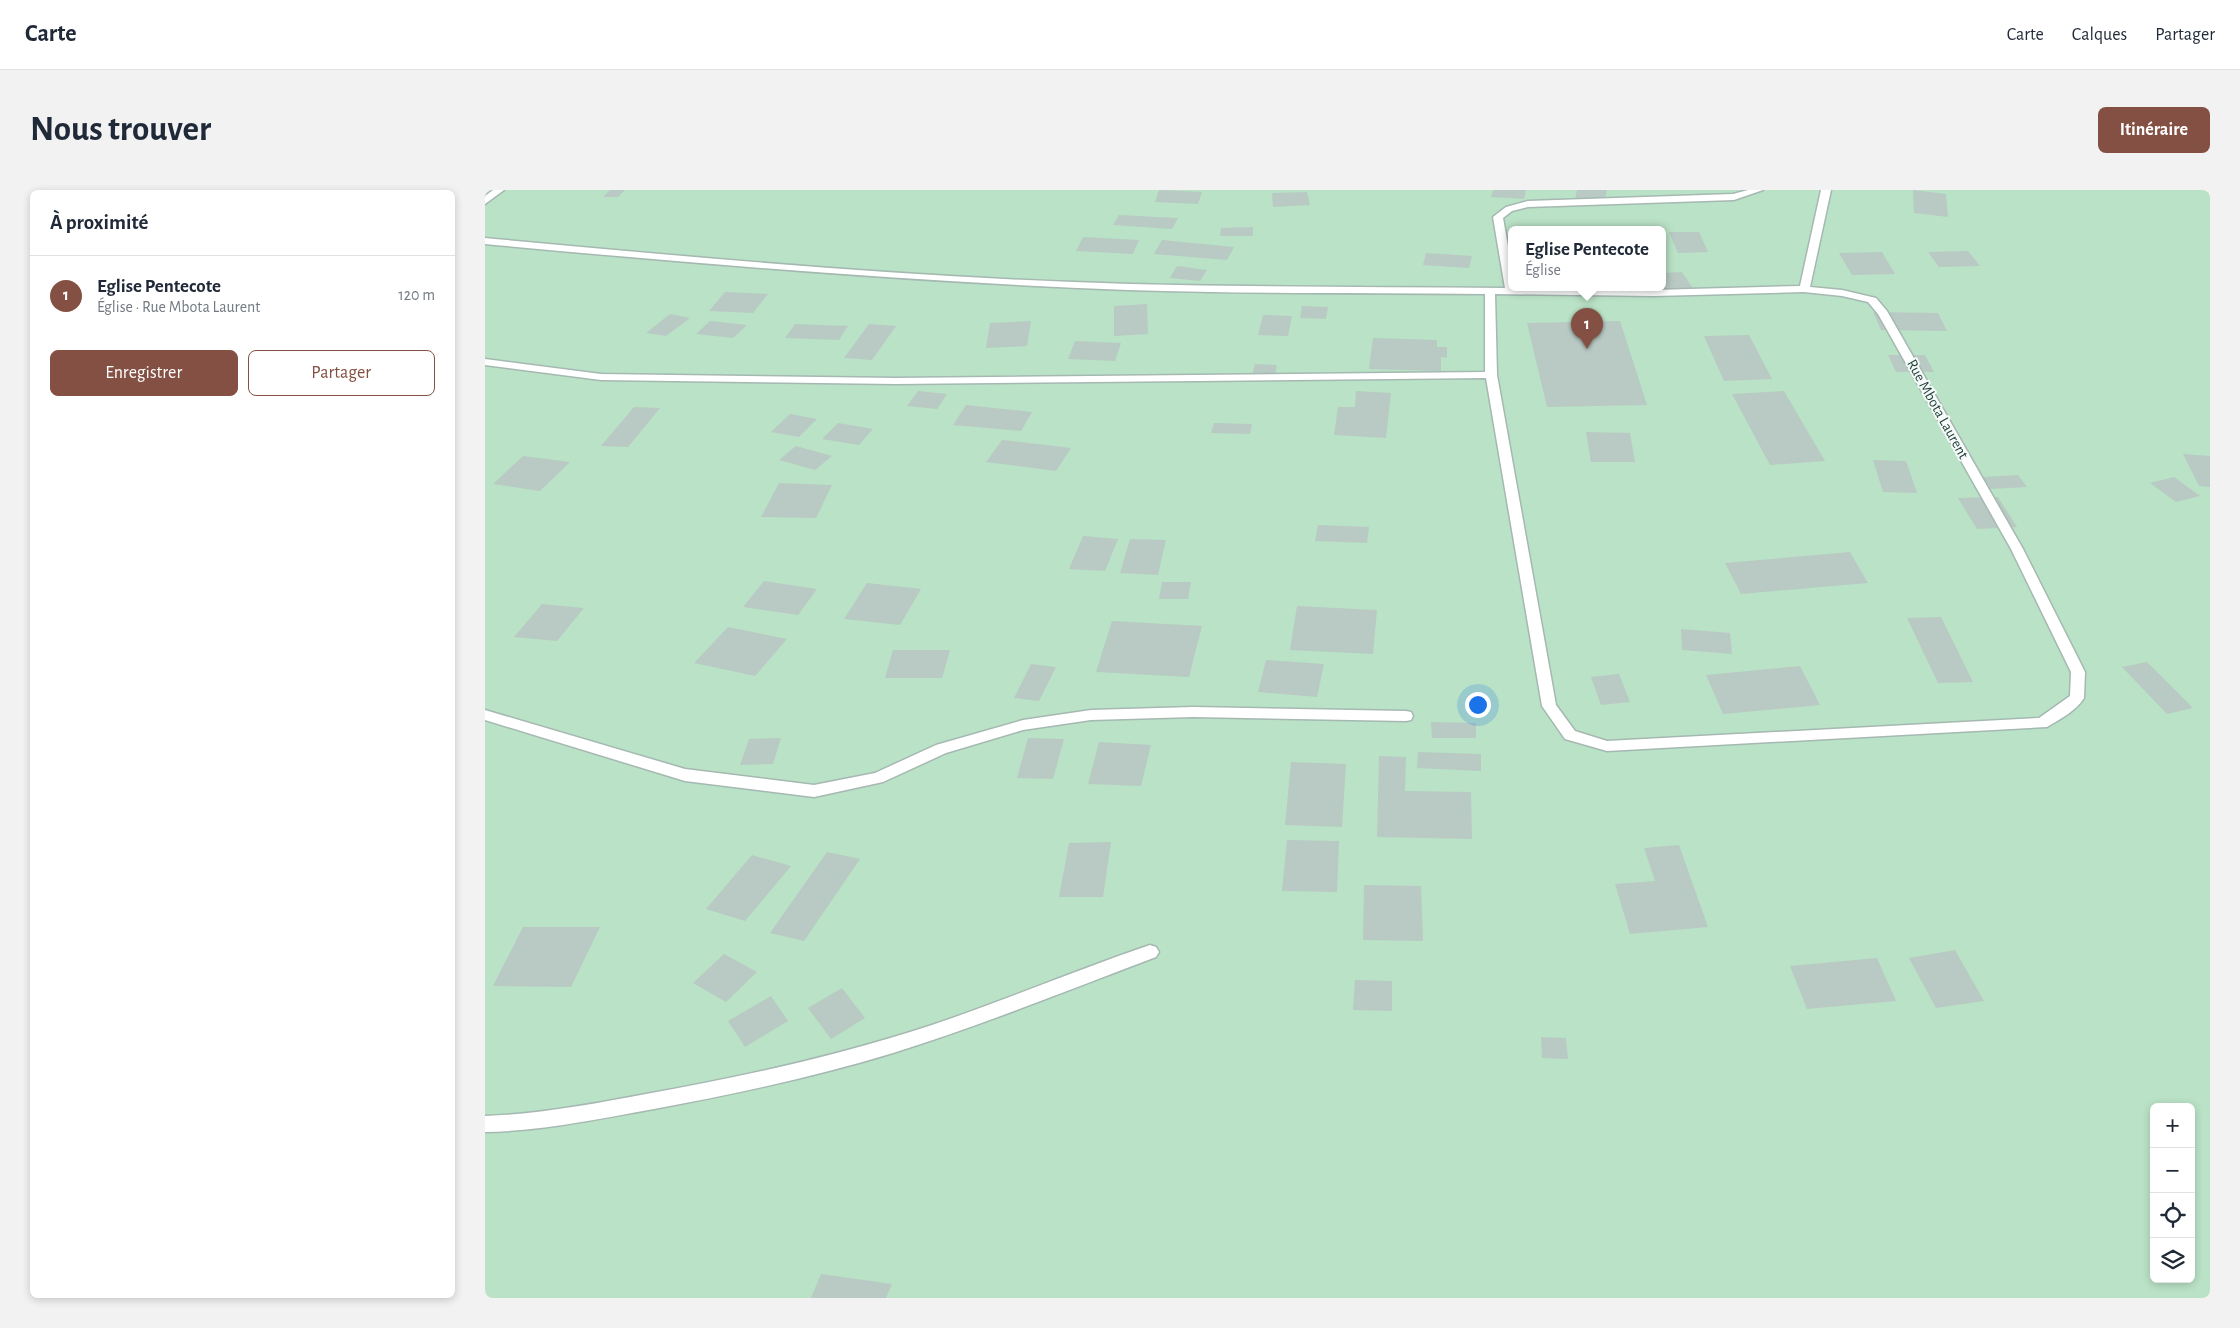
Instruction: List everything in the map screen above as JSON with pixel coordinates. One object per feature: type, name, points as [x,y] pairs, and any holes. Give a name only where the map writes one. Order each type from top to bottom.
[{"type":"street","points":[[485,201],[499,190]]},
{"type":"street","points":[[1508,273],[1498,217],[1509,209],[1528,204],[1734,197],[1758,190]]},
{"type":"street","points":[[1804,289],[1826,190]]},
{"type":"street","name":"Rue Mbota Laurent","points":[[485,241],[811,269],[1053,284],[1508,290]]},
{"type":"street","name":"Rue Mbota Laurent","points":[[1491,375],[1549,706],[1570,735],[1607,746],[2042,723],[2063,710],[2077,698],[2078,672],[2017,549],[1883,313],[1872,300],[1842,293],[1804,289],[1654,293],[1559,291]]},
{"type":"street","points":[[485,362],[601,377],[896,381],[1491,375],[1490,290]]},
{"type":"street","points":[[485,715],[685,775],[814,791],[878,778],[941,749],[1023,725],[1091,715],[1193,712],[1406,716]]},
{"type":"street","points":[[485,1124],[507,1124],[597,1111],[732,1087],[857,1056],[978,1016],[1151,952]]},
{"type":"green space","points":[[485,190],[2210,190],[2210,1298],[485,1298]]},
{"type":"building","points":[[610,190],[625,190],[618,197],[603,197]]},
{"type":"building","points":[[1159,190],[1202,192],[1198,204],[1155,202]]},
{"type":"building","points":[[1493,190],[1526,190],[1524,199],[1491,197]]},
{"type":"building","points":[[1577,190],[1607,190],[1604,203],[1575,200]]},
{"type":"building","points":[[1913,190],[1946,194],[1948,217],[1914,213]]},
{"type":"building","points":[[1307,192],[1310,205],[1273,207],[1272,193]]},
{"type":"building","points":[[1119,215],[1178,218],[1172,229],[1113,225]]},
{"type":"building","points":[[1253,227],[1253,236],[1220,236],[1221,228]]},
{"type":"building","points":[[1669,232],[1699,232],[1708,252],[1678,253]]},
{"type":"building","points":[[1083,237],[1139,240],[1133,254],[1076,251]]},
{"type":"building","points":[[1162,240],[1234,247],[1227,260],[1154,254]]},
{"type":"building","points":[[1968,251],[1980,266],[1939,267],[1928,252]]},
{"type":"building","points":[[1882,252],[1895,274],[1852,275],[1839,253]]},
{"type":"building","points":[[1426,253],[1472,256],[1469,268],[1423,265]]},
{"type":"building","points":[[1177,266],[1207,270],[1200,281],[1170,278]]},
{"type":"building","points":[[1682,272],[1694,290],[1664,292],[1666,291],[1666,273]]},
{"type":"building","points":[[725,292],[768,294],[753,313],[709,311]]},
{"type":"building","points":[[1147,304],[1148,334],[1114,336],[1114,306]]},
{"type":"building","points":[[1302,306],[1328,307],[1326,319],[1300,318]]},
{"type":"building","points":[[1873,312],[1938,313],[1947,331],[1881,330]]},
{"type":"building","points":[[670,314],[690,318],[666,336],[646,333]]},
{"type":"building","points":[[1263,315],[1292,316],[1288,336],[1258,335]]},
{"type":"building","points":[[710,321],[747,325],[733,338],[696,334]]},
{"type":"building","points":[[1031,321],[1027,346],[986,348],[990,323]]},
{"type":"building","points":[[1620,321],[1647,405],[1547,407],[1527,323]]},
{"type":"building","points":[[795,324],[848,326],[839,340],[785,338]]},
{"type":"building","points":[[869,324],[896,326],[872,360],[844,358]]},
{"type":"building","points":[[1749,335],[1772,379],[1724,381],[1704,336]]},
{"type":"building","points":[[1373,338],[1437,340],[1437,347],[1447,347],[1447,358],[1441,357],[1441,371],[1369,369]]},
{"type":"building","points":[[1075,341],[1121,343],[1115,361],[1068,359]]},
{"type":"building","points":[[1888,355],[1925,355],[1934,372],[1896,372]]},
{"type":"building","points":[[1255,364],[1277,365],[1274,380],[1251,380]]},
{"type":"building","points":[[918,391],[947,394],[937,409],[907,406]]},
{"type":"building","points":[[1356,391],[1391,393],[1386,438],[1334,435],[1338,407],[1355,407]]},
{"type":"building","points":[[1784,391],[1825,461],[1770,465],[1732,394]]},
{"type":"building","points":[[966,405],[1032,412],[1021,431],[953,425]]},
{"type":"building","points":[[634,407],[660,408],[628,447],[601,446]]},
{"type":"building","points":[[790,414],[817,419],[799,437],[771,432]]},
{"type":"building","points":[[838,423],[873,429],[859,445],[822,439]]},
{"type":"building","points":[[1214,423],[1252,424],[1250,434],[1211,433]]},
{"type":"building","points":[[1586,432],[1630,433],[1635,462],[1591,462]]},
{"type":"building","points":[[1002,440],[1071,448],[1056,471],[986,462]]},
{"type":"building","points":[[796,446],[832,456],[815,470],[779,460]]},
{"type":"building","points":[[2183,454],[2210,456],[2210,487],[2199,486]]},
{"type":"building","points":[[523,456],[570,462],[540,491],[493,484]]},
{"type":"building","points":[[1873,460],[1906,461],[1917,493],[1883,492]]},
{"type":"building","points":[[2018,475],[2027,487],[1991,489],[1983,477]]},
{"type":"building","points":[[2174,477],[2200,496],[2176,502],[2150,483]]},
{"type":"building","points":[[779,483],[832,485],[816,518],[761,517]]},
{"type":"building","points":[[1998,497],[2017,527],[1977,529],[1958,498]]},
{"type":"building","points":[[1318,525],[1369,527],[1367,543],[1315,541]]},
{"type":"building","points":[[1083,536],[1118,539],[1105,571],[1069,569]]},
{"type":"building","points":[[1130,539],[1166,540],[1158,575],[1120,573]]},
{"type":"building","points":[[1850,552],[1868,583],[1741,594],[1725,563]]},
{"type":"building","points":[[764,581],[817,589],[798,615],[743,607]]},
{"type":"building","points":[[1162,582],[1191,582],[1188,599],[1159,599]]},
{"type":"building","points":[[867,583],[921,589],[900,625],[844,619]]},
{"type":"building","points":[[542,604],[584,608],[557,641],[514,637]]},
{"type":"building","points":[[1297,606],[1377,610],[1373,654],[1290,650]]},
{"type":"building","points":[[1941,617],[1973,682],[1938,683],[1907,618]]},
{"type":"building","points":[[1112,621],[1202,626],[1189,677],[1096,672]]},
{"type":"building","points":[[728,627],[787,639],[755,676],[694,663]]},
{"type":"building","points":[[1681,629],[1730,633],[1732,654],[1682,650]]},
{"type":"building","points":[[893,650],[950,650],[942,678],[885,678]]},
{"type":"building","points":[[1266,660],[1324,664],[1317,697],[1258,692]]},
{"type":"building","points":[[2147,662],[2193,708],[2167,714],[2122,667]]},
{"type":"building","points":[[1031,664],[1056,667],[1039,701],[1014,698]]},
{"type":"building","points":[[1800,666],[1820,705],[1723,714],[1706,675]]},
{"type":"building","points":[[1619,674],[1630,702],[1601,705],[1591,677]]},
{"type":"building","points":[[1431,722],[1476,723],[1476,738],[1432,738]]},
{"type":"building","points":[[781,738],[773,764],[740,765],[749,739]]},
{"type":"building","points":[[1028,738],[1064,739],[1053,779],[1017,778]]},
{"type":"building","points":[[1099,742],[1151,745],[1141,786],[1088,784]]},
{"type":"building","points":[[1418,752],[1481,754],[1481,771],[1417,768]]},
{"type":"building","points":[[1379,756],[1406,757],[1405,791],[1471,792],[1472,839],[1377,837]]},
{"type":"building","points":[[1291,762],[1346,764],[1342,827],[1285,825]]},
{"type":"building","points":[[1287,840],[1339,841],[1337,892],[1282,891]]},
{"type":"building","points":[[1111,842],[1103,897],[1059,897],[1069,843]]},
{"type":"building","points":[[1679,845],[1708,927],[1630,934],[1615,884],[1655,881],[1644,848]]},
{"type":"building","points":[[827,852],[860,859],[804,941],[770,933]]},
{"type":"building","points":[[752,855],[791,866],[745,921],[706,909]]},
{"type":"building","points":[[1364,885],[1421,886],[1423,941],[1363,940]]},
{"type":"building","points":[[523,927],[600,927],[571,987],[493,986]]},
{"type":"building","points":[[1955,950],[1984,1001],[1936,1008],[1909,958]]},
{"type":"building","points":[[724,954],[757,972],[726,1002],[693,983]]},
{"type":"building","points":[[1877,958],[1896,1001],[1807,1009],[1790,966]]},
{"type":"building","points":[[1355,980],[1392,981],[1392,1011],[1353,1010]]},
{"type":"building","points":[[842,988],[865,1018],[831,1039],[808,1008]]},
{"type":"building","points":[[771,996],[788,1021],[745,1047],[728,1021]]},
{"type":"building","points":[[1541,1037],[1566,1038],[1568,1059],[1542,1058]]},
{"type":"building","points":[[821,1274],[892,1284],[886,1298],[811,1298]]},
{"type":"place","name":"Eglise Pentecote","points":[[1587,349]]}]
